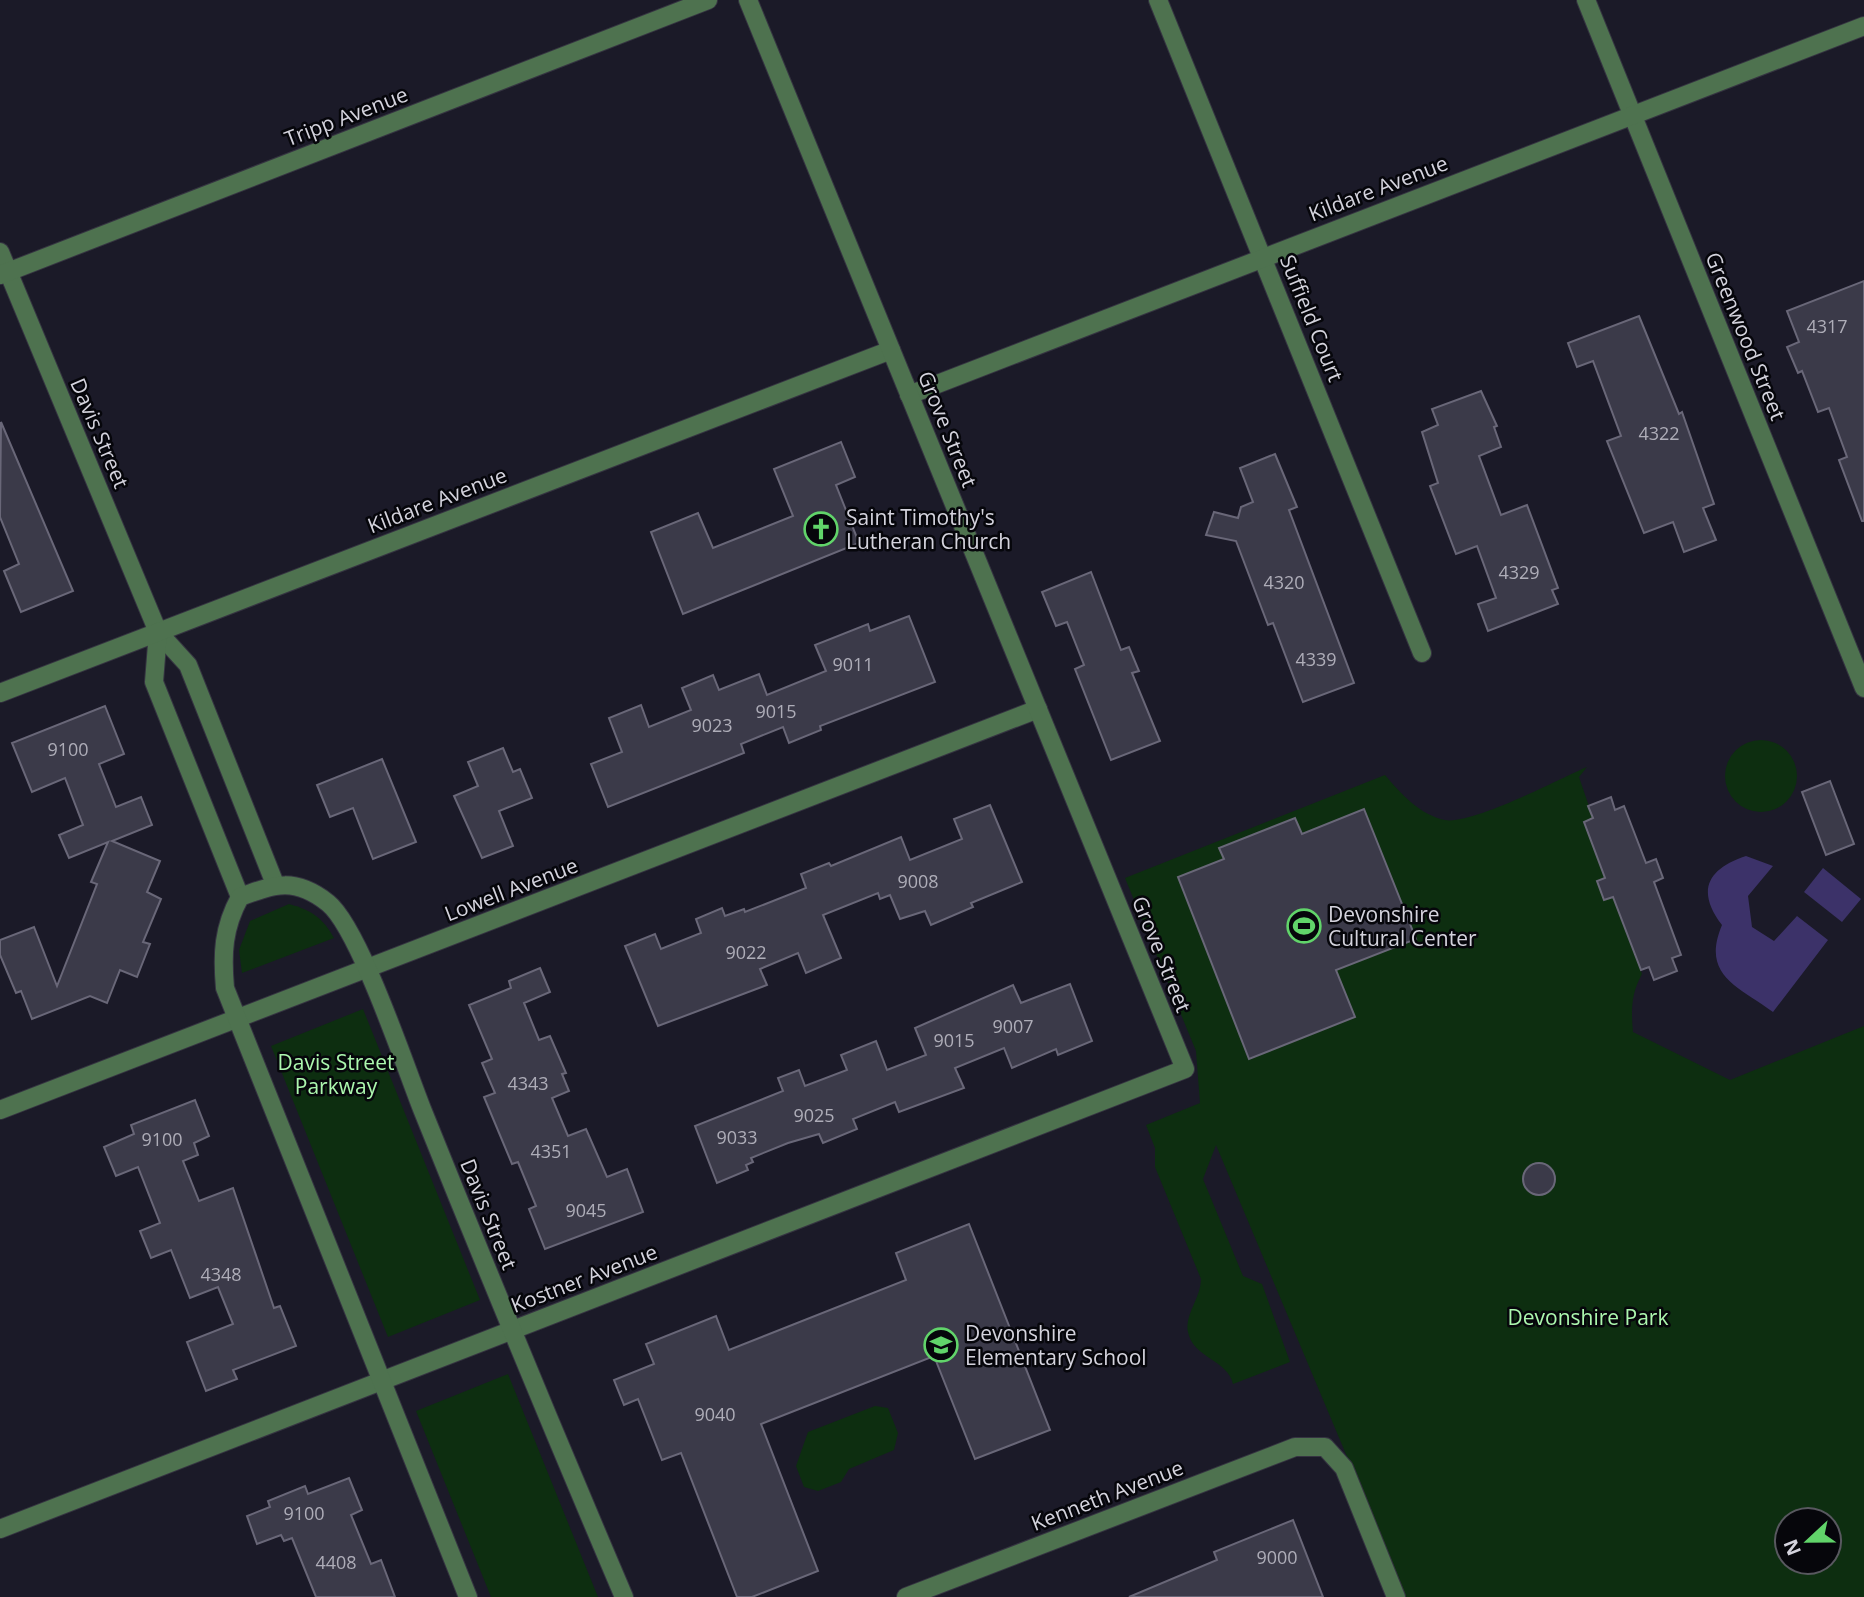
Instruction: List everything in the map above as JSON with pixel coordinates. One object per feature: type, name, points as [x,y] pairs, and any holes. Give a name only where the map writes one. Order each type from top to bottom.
[{"type":"street","name":"Tripp Avenue","points":[[4,274],[708,0]]},
{"type":"street","name":"Grove Street","points":[[748,0],[1185,1069]]},
{"type":"street","name":"Suffield Court","points":[[1158,0],[1422,653]]},
{"type":"street","name":"Greenwood Street","points":[[1586,0],[1864,688]]},
{"type":"street","name":"Kildare Avenue","points":[[909,395],[1864,26]]},
{"type":"street","name":"Davis Street","points":[[0,252],[4,274],[158,632],[188,665],[275,884],[306,890],[330,905],[366,969],[511,1331],[624,1597]]},
{"type":"street","name":"Kildare Avenue","points":[[0,693],[891,350]]},
{"type":"street","name":"Davis Street","points":[[158,632],[154,682],[240,897]]},
{"type":"street","name":"Lowell Avenue","points":[[0,1110],[1038,709]]},
{"type":"street","points":[[275,884],[240,897],[227,921],[222,954],[225,988],[235,1020],[468,1597]]},
{"type":"street","name":"Kostner Avenue","points":[[0,1529],[1185,1069]]},
{"type":"street","name":"Kenneth Avenue","points":[[906,1597],[1294,1447],[1325,1447],[1344,1468],[1396,1597]]},
{"type":"green space","points":[[1754,740],[1768,740],[1787,750],[1797,769],[1797,783],[1787,802],[1768,812],[1754,812],[1735,802],[1725,783],[1725,769],[1735,750]]},
{"type":"green space","name":"Devonshire Park","points":[[1587,767],[1579,777],[1593,818],[1584,822],[1605,878],[1597,882],[1604,900],[1613,897],[1642,974],[1633,1002],[1633,1032],[1730,1080],[1864,1026],[1864,1597],[1406,1597],[1216,1145],[1203,1179],[1243,1276],[1262,1284],[1290,1362],[1233,1384],[1225,1369],[1203,1354],[1191,1341],[1188,1319],[1201,1279],[1155,1167],[1155,1148],[1146,1125],[1200,1103],[1196,1051],[1125,878],[1385,775],[1419,809],[1445,820],[1475,816]]},
{"type":"green space","points":[[289,904],[316,916],[334,938],[242,973],[239,950],[250,921]]},
{"type":"green space","name":"Davis Street Parkway","points":[[363,1009],[480,1300],[388,1337],[271,1046]]},
{"type":"green space","points":[[508,1374],[598,1597],[491,1597],[416,1411]]},
{"type":"green space","points":[[875,1406],[888,1408],[898,1433],[894,1450],[849,1469],[841,1482],[818,1491],[804,1487],[796,1466],[808,1432]]},
{"type":"shaded area","points":[[1746,856],[1773,866],[1748,896],[1752,927],[1774,941],[1797,916],[1828,940],[1773,1012],[1726,978],[1719,968],[1716,956],[1722,925],[1709,902],[1710,883],[1722,867]]},
{"type":"shaded area","points":[[1823,868],[1861,899],[1842,922],[1804,892]]},
{"type":"building","points":[[1864,281],[1862,521],[1839,460],[1847,457],[1829,408],[1818,412],[1802,371],[1798,373],[1787,347],[1799,342],[1787,311]]},
{"type":"building","points":[[1639,316],[1679,414],[1682,412],[1714,504],[1703,508],[1716,540],[1684,552],[1673,522],[1644,533],[1607,441],[1621,436],[1593,361],[1577,367],[1568,343]]},
{"type":"building","points":[[1481,391],[1497,426],[1494,427],[1501,447],[1479,456],[1501,515],[1527,505],[1558,588],[1552,590],[1558,604],[1488,631],[1478,604],[1496,598],[1477,546],[1456,554],[1430,486],[1438,483],[1422,432],[1438,425],[1432,409]]},
{"type":"building","points":[[1,422],[73,591],[21,612],[4,571],[19,564],[0,517]]},
{"type":"building","name":"Saint Timothy's Lutheran Church","points":[[841,442],[855,477],[836,485],[859,543],[683,614],[651,532],[698,513],[713,548],[793,516],[774,469]]},
{"type":"building","points":[[1275,454],[1297,507],[1289,510],[1354,683],[1303,702],[1273,623],[1268,625],[1236,541],[1206,535],[1214,512],[1238,518],[1241,507],[1253,502],[1240,468]]},
{"type":"building","points":[[1091,572],[1121,650],[1129,647],[1139,671],[1132,673],[1160,741],[1111,760],[1075,669],[1084,665],[1067,622],[1056,626],[1042,592]]},
{"type":"building","points":[[909,616],[935,682],[820,726],[821,730],[789,743],[783,727],[741,744],[744,753],[608,807],[591,764],[622,752],[609,718],[641,705],[649,727],[691,710],[682,688],[713,675],[719,690],[759,674],[767,695],[826,671],[815,645],[868,624],[870,631]]},
{"type":"building","points":[[105,706],[124,754],[99,764],[116,807],[141,797],[152,825],[112,841],[160,861],[147,892],[161,899],[143,942],[150,944],[137,977],[120,970],[107,1003],[90,996],[32,1019],[21,991],[16,993],[0,955],[0,940],[34,927],[57,986],[97,884],[91,882],[108,842],[69,858],[59,835],[83,825],[65,778],[32,792],[12,743]]},
{"type":"building","points":[[503,748],[513,772],[520,769],[532,798],[499,811],[513,846],[482,858],[454,796],[478,786],[468,762]]},
{"type":"building","points":[[382,759],[416,842],[373,859],[353,808],[330,817],[317,785]]},
{"type":"building","points":[[1830,781],[1854,844],[1826,855],[1802,792]]},
{"type":"building","points":[[1611,797],[1615,810],[1624,806],[1646,863],[1656,859],[1663,878],[1654,882],[1681,955],[1672,958],[1677,971],[1654,980],[1649,967],[1641,970],[1613,897],[1604,900],[1597,881],[1605,878],[1584,822],[1593,818],[1588,806]]},
{"type":"building","points":[[990,805],[1022,882],[971,903],[973,907],[931,925],[925,911],[900,919],[890,895],[880,899],[878,893],[823,915],[841,958],[806,973],[798,953],[760,969],[767,985],[658,1026],[625,946],[655,934],[661,949],[701,933],[696,919],[722,908],[725,916],[744,909],[745,912],[806,888],[801,874],[829,863],[831,866],[901,837],[910,860],[962,839],[954,819]]},
{"type":"building","name":"Devonshire Cultural Center","points":[[1364,809],[1416,939],[1336,970],[1355,1017],[1249,1059],[1178,877],[1224,859],[1219,848],[1295,818],[1302,834]]},
{"type":"building","points":[[540,968],[550,992],[524,1003],[539,1040],[550,1036],[566,1073],[562,1074],[569,1091],[552,1098],[568,1136],[586,1129],[607,1177],[627,1169],[643,1212],[545,1249],[529,1209],[536,1206],[518,1162],[512,1164],[484,1097],[495,1093],[482,1063],[492,1059],[469,1005],[511,988],[509,981]]},
{"type":"building","points":[[1070,984],[1092,1041],[1058,1055],[1056,1049],[1012,1068],[1004,1048],[955,1068],[964,1088],[899,1112],[895,1102],[853,1119],[857,1129],[823,1143],[819,1134],[788,1143],[751,1158],[753,1162],[746,1165],[748,1170],[717,1183],[695,1126],[783,1091],[778,1078],[799,1070],[805,1086],[847,1070],[841,1055],[876,1041],[887,1070],[926,1055],[915,1028],[1013,985],[1021,1003]]},
{"type":"building","points":[[195,1100],[209,1136],[194,1143],[198,1155],[183,1161],[199,1201],[233,1188],[274,1308],[280,1306],[296,1346],[233,1370],[237,1379],[206,1391],[187,1342],[233,1324],[218,1287],[190,1298],[171,1250],[151,1258],[140,1231],[160,1223],[138,1167],[116,1176],[104,1147],[134,1134],[131,1125]]},
{"type":"building","points":[[1539,1163],[1550,1168],[1555,1179],[1550,1190],[1539,1195],[1528,1190],[1523,1179],[1528,1168]]},
{"type":"building","points":[[969,1224],[1050,1430],[975,1459],[934,1356],[761,1424],[818,1571],[752,1597],[737,1597],[681,1453],[662,1460],[638,1399],[624,1405],[614,1380],[654,1364],[646,1344],[716,1316],[729,1350],[906,1280],[896,1253]]},
{"type":"building","points":[[349,1478],[362,1510],[351,1515],[371,1564],[381,1560],[395,1597],[316,1597],[292,1538],[284,1541],[281,1535],[257,1544],[247,1516],[270,1507],[268,1501],[305,1486],[308,1494]]},
{"type":"building","points":[[1293,1520],[1323,1597],[1129,1597],[1217,1560],[1214,1552]]},
{"type":"place","name":"Saint Timothy's Lutheran Church","points":[[821,529]]},
{"type":"place","name":"Devonshire Cultural Center","points":[[1304,926]]},
{"type":"place","name":"Devonshire Elementary School","points":[[941,1345]]}]
